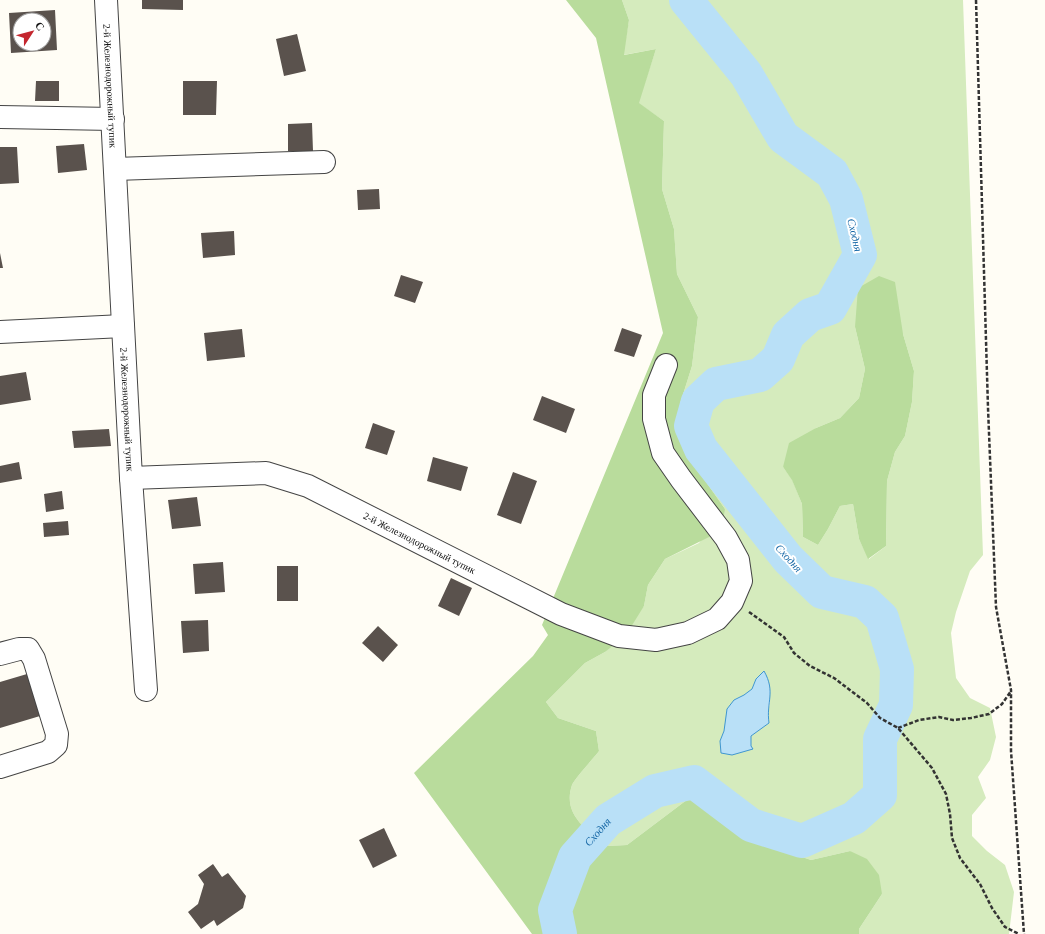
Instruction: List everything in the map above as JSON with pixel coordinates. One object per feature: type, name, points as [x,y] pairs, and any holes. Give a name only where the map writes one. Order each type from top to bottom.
[{"type":"street","name":"2-й Железнодорожный тупик","points":[[106,0],[131,478],[266,473],[315,490],[561,614],[619,636],[656,640],[688,633],[717,619],[732,602],[741,581],[738,560],[726,538],[699,504],[663,453],[654,419],[654,395],[666,365]]},
{"type":"street","points":[[0,117],[113,120]]},
{"type":"street","points":[[115,169],[324,162]]},
{"type":"street","points":[[0,332],[124,326]]},
{"type":"street","points":[[131,478],[146,690]]},
{"type":"street","points":[[0,654],[19,649],[28,649],[34,658],[57,734],[56,745],[48,752],[0,767]]},
{"type":"path","points":[[976,0],[988,408],[996,607],[1011,690],[1011,751],[1024,934]]},
{"type":"path","points":[[732,602],[760,619],[784,637],[794,653],[810,666],[834,678],[852,690],[867,703],[880,718],[898,728],[932,768],[946,794],[950,814],[952,838],[960,858],[980,884],[992,908],[1005,927],[1019,934]]},
{"type":"path","points":[[898,728],[919,720],[939,717],[953,720],[988,714],[1002,704],[1011,690]]},
{"type":"green space","points":[[566,0],[622,0],[629,20],[624,55],[656,49],[639,103],[664,121],[662,189],[674,229],[677,274],[698,317],[692,366],[680,404],[683,449],[725,509],[721,531],[665,559],[648,585],[644,606],[626,635],[605,652],[585,663],[546,702],[558,718],[596,731],[599,751],[572,785],[570,805],[573,813],[584,828],[607,846],[627,845],[692,796],[755,841],[811,860],[850,851],[867,859],[879,875],[882,894],[859,929],[859,934],[532,934],[414,773],[533,656],[548,635],[542,625],[663,333],[596,38]]},
{"type":"green space","points":[[622,0],[963,0],[983,555],[970,571],[956,612],[951,633],[956,678],[970,698],[990,708],[996,737],[990,760],[978,777],[986,798],[972,815],[972,836],[987,851],[1005,865],[1014,892],[1009,934],[859,934],[859,929],[882,894],[850,851],[811,860],[755,841],[692,796],[627,845],[607,846],[584,828],[573,813],[570,805],[572,785],[599,751],[596,731],[558,718],[546,702],[585,663],[605,652],[644,606],[648,585],[665,559],[699,543],[725,509],[683,449],[680,404],[692,366],[698,317],[677,274],[674,229],[662,189],[664,121],[638,103],[656,49],[623,55],[629,20]],"holes":[[[855,327],[903,334],[914,371],[912,402],[905,436],[895,452],[887,481],[886,546],[869,559],[859,539],[853,504],[840,506],[818,545],[803,537],[802,504],[792,479],[783,467],[816,428],[840,418],[859,398],[865,369]],[[764,671],[770,702],[768,713],[769,723],[751,736],[752,749],[732,755],[720,741],[734,700],[752,689],[756,679]]]},
{"type":"green space","points":[[879,276],[895,282],[903,334],[914,371],[912,402],[905,436],[895,452],[887,481],[886,546],[868,559],[859,539],[853,504],[840,506],[818,545],[803,537],[802,504],[792,480],[783,467],[789,443],[816,428],[840,418],[859,398],[865,369],[855,327],[858,288]]},
{"type":"water","points":[[764,671],[768,678],[770,691],[768,716],[769,723],[751,736],[751,746],[753,749],[732,755],[721,753],[720,741],[724,731],[727,709],[734,700],[752,689],[756,679]]},
{"type":"building","points":[[142,0],[183,0],[183,10],[142,9]]},
{"type":"building","points":[[55,10],[57,50],[52,50],[52,12],[24,12]]},
{"type":"building","points":[[9,13],[12,13],[12,52],[26,52],[11,53]]},
{"type":"building","points":[[297,34],[306,71],[284,76],[276,39]]},
{"type":"building","points":[[36,81],[59,81],[59,101],[35,101]]},
{"type":"building","points":[[183,81],[217,81],[216,115],[183,115]]},
{"type":"building","points":[[312,123],[313,151],[288,151],[288,124]]},
{"type":"building","points":[[84,144],[87,170],[58,173],[56,146]]},
{"type":"building","points":[[0,147],[17,147],[19,183],[0,184]]},
{"type":"building","points":[[379,189],[380,209],[358,210],[357,190]]},
{"type":"building","points":[[234,231],[235,255],[203,258],[201,233]]},
{"type":"building","points":[[0,253],[3,268],[0,268]]},
{"type":"building","points":[[401,275],[423,282],[415,303],[394,296]]},
{"type":"building","points":[[622,328],[642,335],[634,357],[614,351]]},
{"type":"building","points":[[242,329],[245,357],[207,361],[204,333]]},
{"type":"building","points":[[26,372],[31,400],[0,405],[0,376]]},
{"type":"building","points":[[542,396],[575,409],[566,433],[533,420]]},
{"type":"building","points":[[373,423],[395,431],[387,455],[365,448]]},
{"type":"building","points":[[109,429],[111,446],[74,448],[72,431]]},
{"type":"building","points":[[433,457],[468,467],[461,491],[427,481]]},
{"type":"building","points":[[19,462],[22,479],[0,483],[0,466]]},
{"type":"building","points":[[513,472],[537,481],[521,524],[497,515]]},
{"type":"building","points":[[62,491],[64,509],[46,512],[44,494]]},
{"type":"building","points":[[197,497],[201,526],[172,529],[168,500]]},
{"type":"building","points":[[68,521],[69,535],[44,537],[43,523]]},
{"type":"building","points":[[223,562],[225,592],[195,594],[193,564]]},
{"type":"building","points":[[277,566],[298,566],[298,601],[277,601]]},
{"type":"building","points":[[451,578],[472,588],[459,616],[438,606]]},
{"type":"building","points":[[208,620],[209,651],[183,653],[181,621]]},
{"type":"building","points":[[378,626],[398,645],[383,662],[362,643]]},
{"type":"building","points":[[27,674],[40,716],[0,728],[0,682]]},
{"type":"building","points":[[384,828],[397,856],[373,868],[359,840]]},
{"type":"building","points":[[213,864],[222,877],[228,873],[246,896],[243,908],[217,926],[214,920],[201,929],[188,912],[198,904],[204,884],[198,875]]},
{"type":"waterway","name":"Сходня","points":[[560,934],[555,910],[575,857],[608,820],[655,791],[694,782],[751,825],[802,841],[854,818],[880,795],[880,739],[896,705],[897,669],[882,618],[865,602],[822,592],[788,559],[701,449],[691,426],[698,401],[716,384],[760,375],[778,359],[788,335],[810,315],[830,308],[860,255],[846,199],[832,173],[783,137],[746,74],[686,0]]}]
